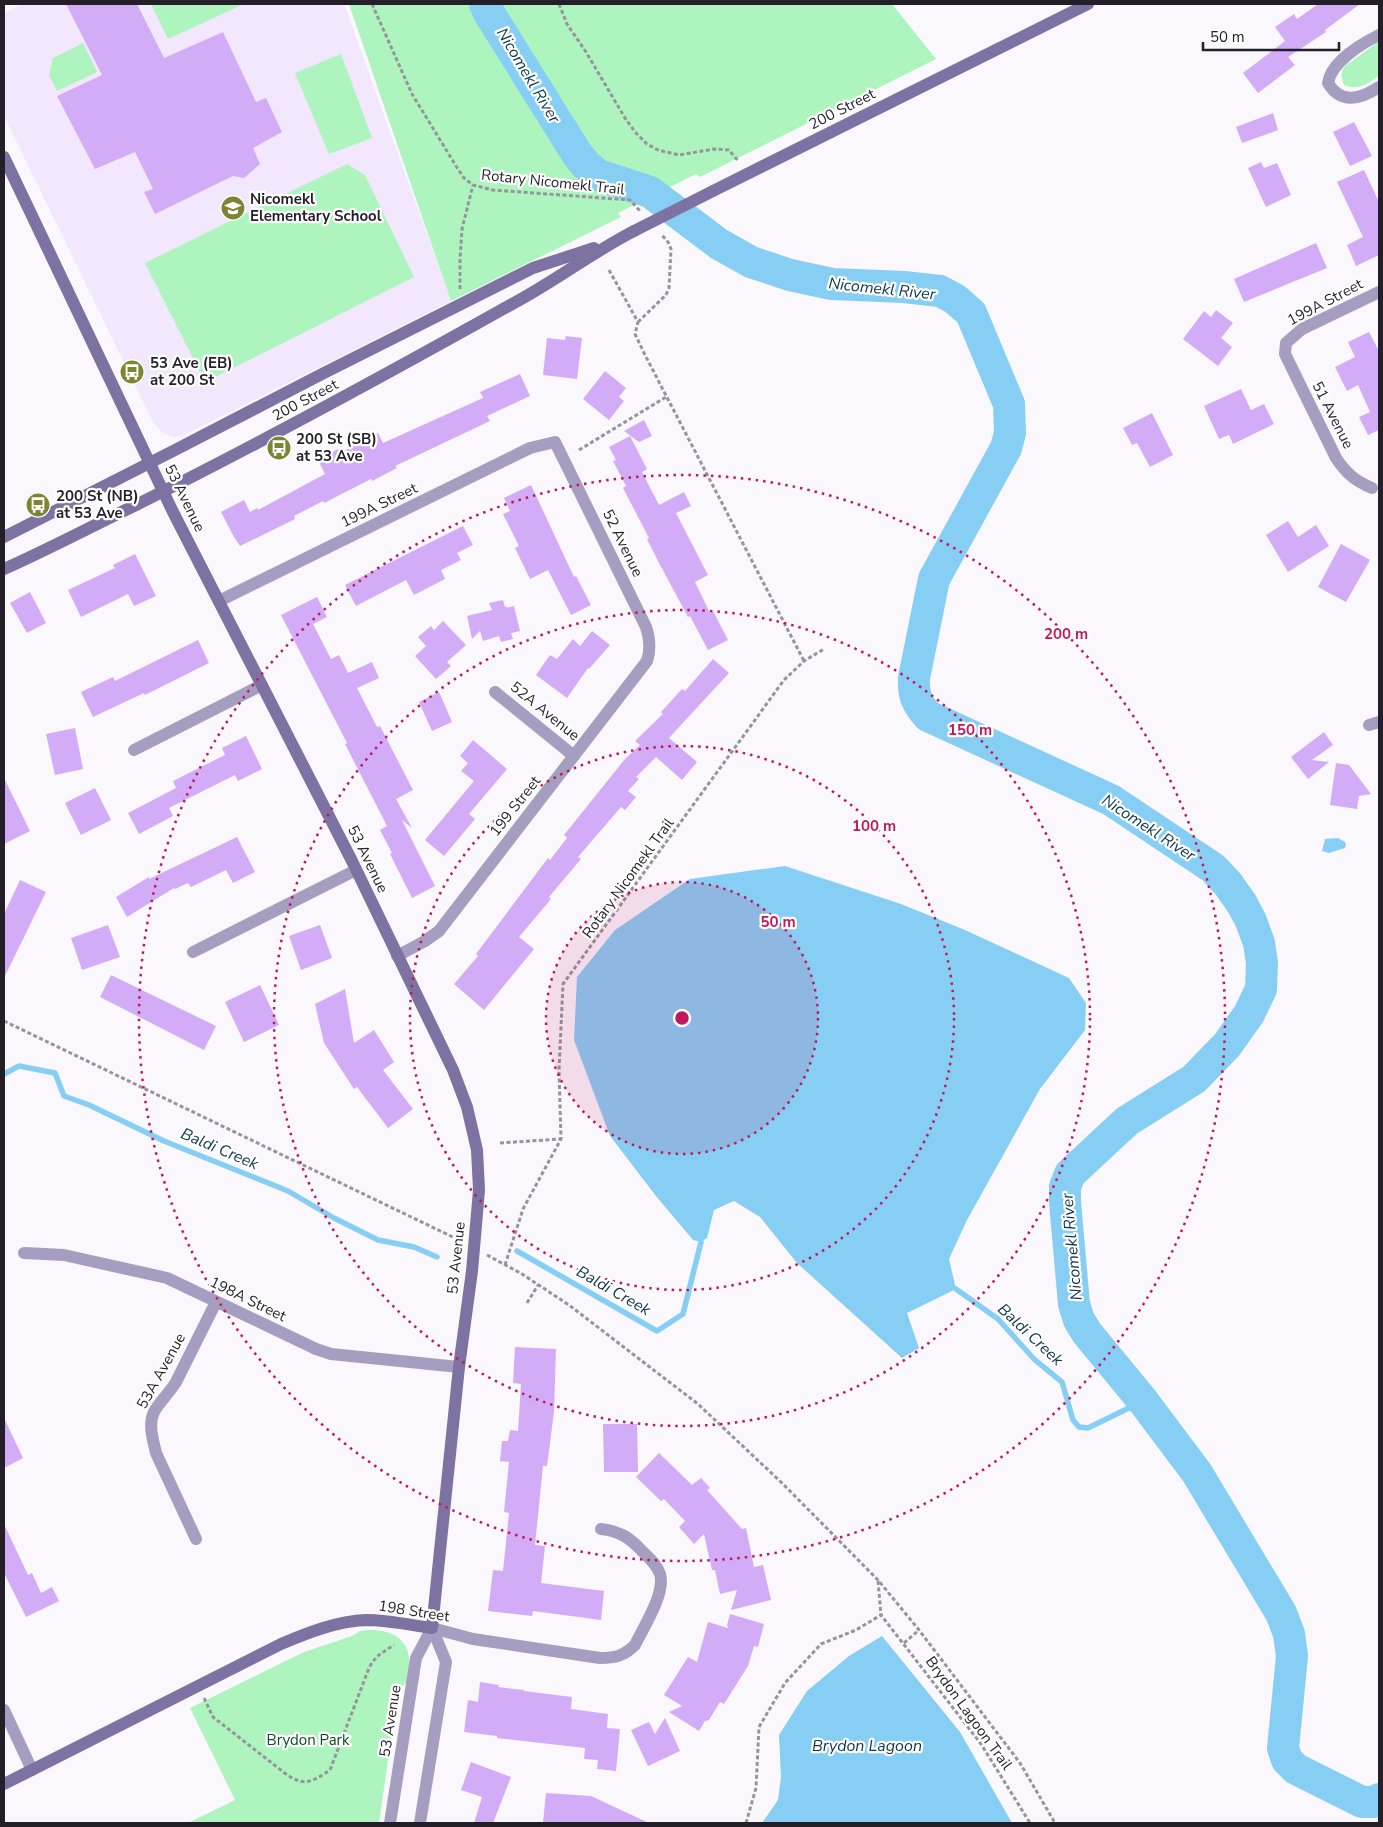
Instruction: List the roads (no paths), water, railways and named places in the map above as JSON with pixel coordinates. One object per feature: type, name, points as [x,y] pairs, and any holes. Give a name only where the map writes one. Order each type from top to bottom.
[{"type":"street","name":"200 Street","points":[[4,569],[44,552],[361,389],[543,288],[611,243],[634,231],[1088,4]]},
{"type":"street","points":[[1379,35],[1337,64],[1329,75],[1328,84],[1333,92],[1340,97],[1352,98],[1379,87]]},
{"type":"street","name":"53 Avenue","points":[[4,157],[150,463],[356,870],[461,1088],[469,1114],[477,1150],[479,1190],[432,1628],[416,1658],[390,1823]]},
{"type":"street","name":"200 Street","points":[[4,536],[533,268],[611,243]]},
{"type":"street","name":"199A Street","points":[[1286,343],[1302,329],[1379,292]]},
{"type":"street","name":"51 Avenue","points":[[1286,343],[1286,354],[1290,366],[1336,458],[1346,472],[1359,482],[1372,488]]},
{"type":"street","name":"199A Street","points":[[219,601],[530,448],[555,442]]},
{"type":"street","name":"52 Avenue","points":[[555,442],[646,627],[650,644],[650,653],[647,661]]},
{"type":"street","name":"199 Street","points":[[397,956],[439,931],[647,661]]},
{"type":"street","points":[[134,750],[262,685]]},
{"type":"street","name":"52A Avenue","points":[[495,692],[574,756]]},
{"type":"street","points":[[193,952],[356,870]]},
{"type":"street","name":"198A Street","points":[[24,1253],[64,1255],[152,1274],[180,1284],[316,1349],[331,1354],[459,1367]]},
{"type":"street","name":"53A Avenue","points":[[196,1540],[156,1452],[151,1424],[154,1412],[170,1393],[216,1302]]},
{"type":"street","name":"198 Street","points":[[4,1784],[281,1644],[330,1626],[365,1620],[391,1622],[432,1628],[473,1639],[600,1658],[612,1658],[628,1652],[635,1645],[660,1593],[662,1584],[660,1574],[656,1564],[632,1540],[613,1530],[601,1529]]},
{"type":"street","name":"53 Avenue","points":[[420,1823],[446,1662],[432,1628]]},
{"type":"street","points":[[4,1710],[32,1770]]},
{"type":"water","points":[[1338,838],[1345,842],[1345,848],[1329,853],[1322,851],[1325,839]]},
{"type":"water","points":[[785,866],[901,904],[965,930],[1069,978],[1086,1003],[1085,1030],[1040,1089],[967,1220],[949,1259],[956,1289],[907,1313],[919,1348],[902,1358],[797,1263],[760,1217],[734,1201],[714,1210],[707,1238],[701,1242],[693,1240],[610,1136],[574,1040],[577,977],[615,930],[690,879]]},
{"type":"water","name":"Brydon Lagoon","points":[[882,1636],[960,1732],[1012,1823],[762,1823],[778,1800],[781,1777],[779,1735],[807,1691],[849,1656]]},
{"type":"waterway","name":"Nicomekl River","points":[[485,4],[577,154],[598,175],[650,192],[719,244],[751,262],[790,275],[832,284],[904,287],[940,291],[955,299],[971,313],[1009,404],[1010,433],[1006,448],[934,579],[914,678],[916,699],[928,716],[1111,800],[1213,868],[1228,884],[1251,921],[1259,943],[1262,963],[1261,989],[1249,1014],[1227,1045],[1194,1079],[1127,1121],[1070,1174],[1065,1187],[1065,1202],[1074,1304],[1079,1320],[1087,1333],[1143,1401],[1197,1473],[1281,1613],[1289,1634],[1292,1656],[1283,1748],[1287,1760],[1296,1769],[1362,1802],[1375,1802],[1379,1799]]},
{"type":"waterway","name":"Baldi Creek","points":[[4,1074],[19,1066],[55,1073],[64,1096],[89,1105],[164,1141],[288,1191],[334,1218],[378,1240],[414,1247],[437,1257]]},
{"type":"waterway","name":"Baldi Creek","points":[[517,1251],[657,1331],[683,1314],[701,1242]]},
{"type":"waterway","name":"Baldi Creek","points":[[956,1289],[998,1319],[1034,1359],[1062,1382],[1073,1420],[1079,1427],[1088,1428],[1143,1401]]},
{"type":"place","name":"Nicomekl Elementary School","points":[[233,208]]},
{"type":"place","name":"53 Ave (EB) at 200 St","points":[[132,372]]},
{"type":"place","name":"200 St (SB) at 53 Ave","points":[[279,448]]},
{"type":"place","name":"200 St (NB) at 53 Ave","points":[[38,505]]},
{"type":"park label","name":"Brydon Park","points":[[308,1740]]}]
